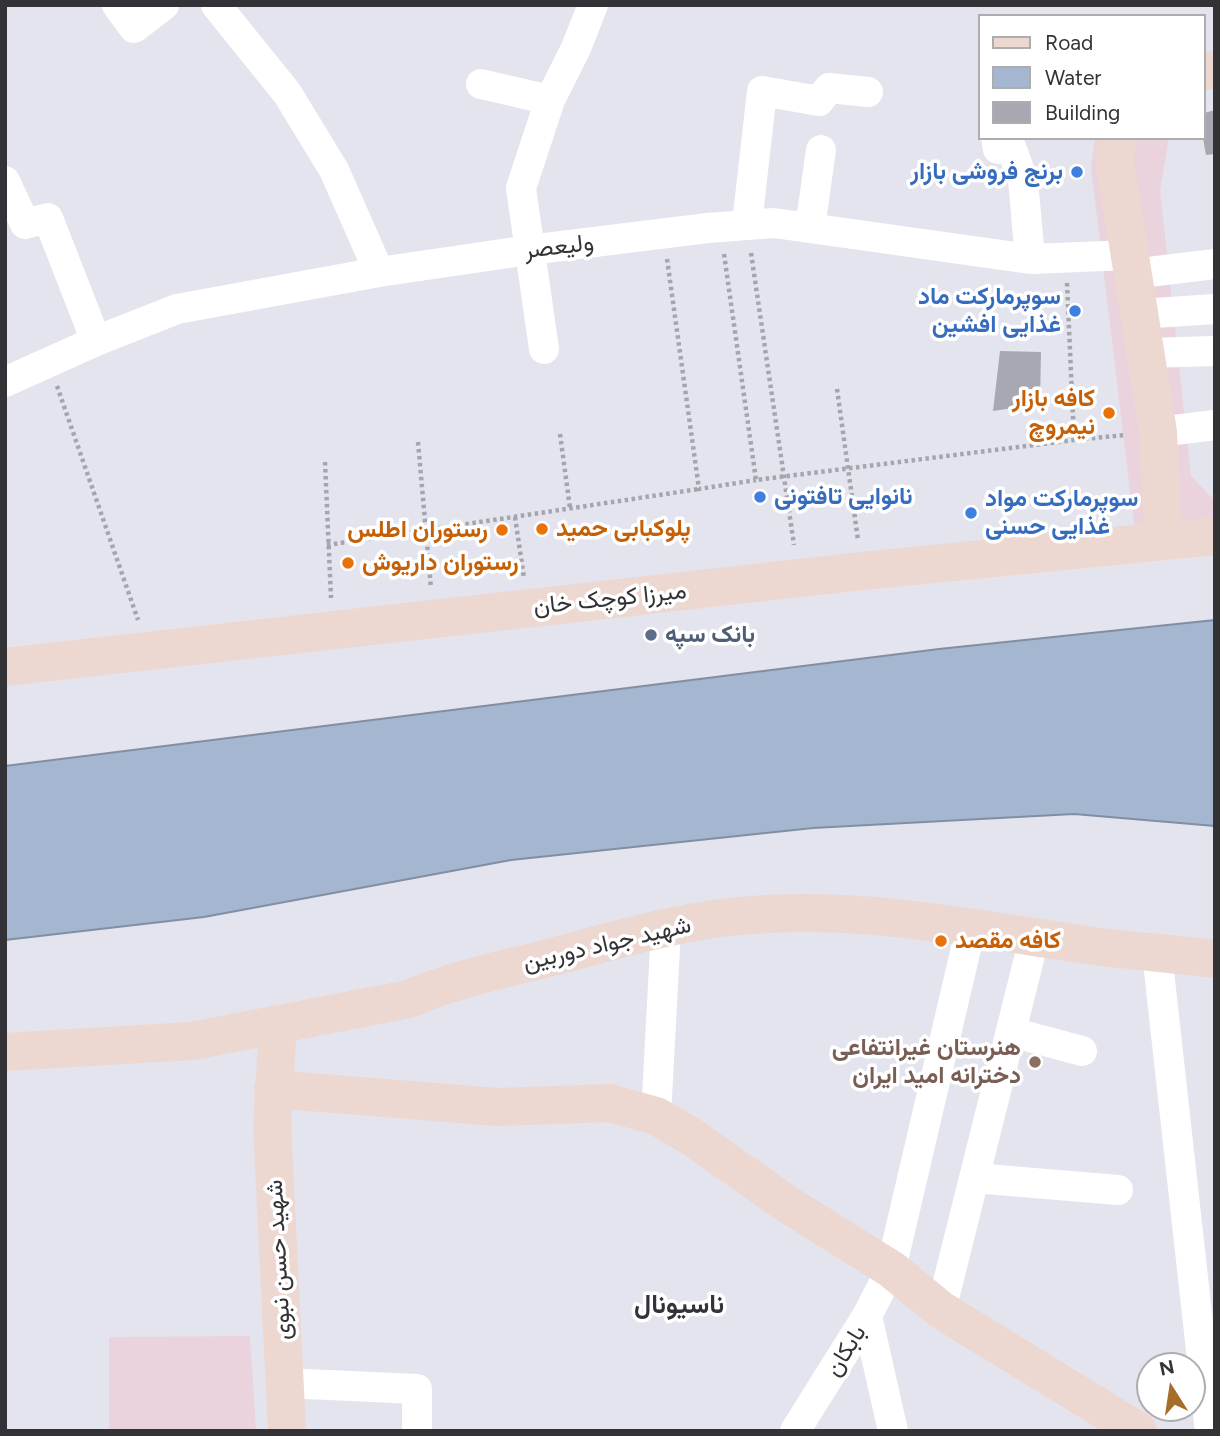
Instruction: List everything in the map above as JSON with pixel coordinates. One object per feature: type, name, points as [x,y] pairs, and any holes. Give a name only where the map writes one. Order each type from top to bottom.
[{"type":"main road","points":[[1119,140],[1114,156],[1158,432],[1163,541]]},
{"type":"main road","name":"میرزا کوچک خان","points":[[5,667],[862,571],[1215,536]]},
{"type":"main road","name":"شهید جواد دوربین","points":[[5,1052],[192,1041],[409,999],[438,986],[666,929],[752,915],[812,914],[921,919],[1093,946],[1215,959]]},
{"type":"main road","name":"شهید حسن نبوی","points":[[278,1025],[272,1126],[287,1431]]},
{"type":"main road","points":[[273,1089],[496,1107],[610,1103],[656,1115],[787,1204],[891,1269],[941,1310],[1138,1431]]},
{"type":"street","points":[[117,5],[134,28],[164,5]]},
{"type":"street","points":[[216,5],[287,93],[334,170],[379,272]]},
{"type":"street","points":[[544,349],[521,187],[550,100],[593,6],[585,5]]},
{"type":"street","points":[[481,84],[550,100]]},
{"type":"street","points":[[734,226],[762,91],[819,101],[830,88],[868,92]]},
{"type":"street","points":[[996,140],[998,149],[1011,147],[1023,180],[1030,259]]},
{"type":"street","points":[[810,228],[821,150]]},
{"type":"street","points":[[5,181],[25,224],[48,218],[96,341]]},
{"type":"street","name":"ولیعصر","points":[[5,382],[96,341],[177,309],[379,272],[529,250],[734,226],[774,223],[1030,259],[1130,265],[1215,264]]},
{"type":"street","points":[[1139,314],[1215,309]]},
{"type":"street","points":[[1146,353],[1215,351]]},
{"type":"street","points":[[1158,432],[1215,425]]},
{"type":"street","name":"بابکان","points":[[795,1431],[867,1316],[891,1269],[932,1103],[971,927]]},
{"type":"street","points":[[656,1115],[666,929]]},
{"type":"street","points":[[941,1310],[1035,935]]},
{"type":"street","points":[[1157,953],[1210,1431]]},
{"type":"street","points":[[1011,1032],[1082,1051]]},
{"type":"street","points":[[974,1178],[1118,1190]]},
{"type":"street","points":[[867,1316],[893,1431]]},
{"type":"street","points":[[284,1383],[417,1389],[417,1431]]},
{"type":"path","points":[[734,226],[784,475],[799,578]]},
{"type":"path","points":[[734,226],[756,480]]},
{"type":"path","points":[[663,234],[699,489]]},
{"type":"path","points":[[1065,259],[1074,440]]},
{"type":"path","points":[[49,362],[149,651]]},
{"type":"path","points":[[837,388],[862,571]]},
{"type":"path","points":[[327,545],[784,475],[1158,432]]},
{"type":"path","points":[[561,434],[570,508]]},
{"type":"path","points":[[418,442],[434,619]]},
{"type":"path","points":[[325,462],[333,631]]},
{"type":"path","points":[[515,517],[528,608]]},
{"type":"shaded area","points":[[1095,140],[1169,140],[1160,190],[1191,476],[1211,497],[1215,497],[1215,531],[1136,540],[1091,167]]},
{"type":"shaded area","points":[[250,1336],[256,1431],[109,1431],[109,1337]]},
{"type":"water","points":[[1215,620],[1215,826],[1074,814],[813,828],[511,860],[204,917],[5,940],[5,766],[939,649]]},
{"type":"building","points":[[1215,110],[1215,154],[1206,155],[1203,140],[1206,140],[1206,112]]},
{"type":"building","points":[[1000,351],[1041,352],[1040,404],[993,411]]},
{"type":"place","name":"برنج فروشی بازار","points":[[1077,172]]},
{"type":"place","name":"سوپرمارکت ماد غذایی افشین","points":[[1075,311]]},
{"type":"place","name":"کافه بازار نیمروچ","points":[[1109,413]]},
{"type":"place","name":"نانوایی تافتونی","points":[[760,497]]},
{"type":"place","name":"سوپرمارکت مواد غذایی حسنی","points":[[971,513]]},
{"type":"place","name":"پلوکبابی حمید","points":[[542,529]]},
{"type":"place","name":"رستوران اطلس","points":[[502,530]]},
{"type":"place","name":"رستوران داریوش","points":[[348,563]]},
{"type":"place","name":"بانک سپه","points":[[651,635]]},
{"type":"place","name":"کافه مقصد","points":[[941,941]]},
{"type":"place","name":"هنرستان غیرانتفاعی دخترانه امید ایران","points":[[1035,1062]]},
{"type":"district","name":"ناسیونال","points":[[679,1305]]}]
